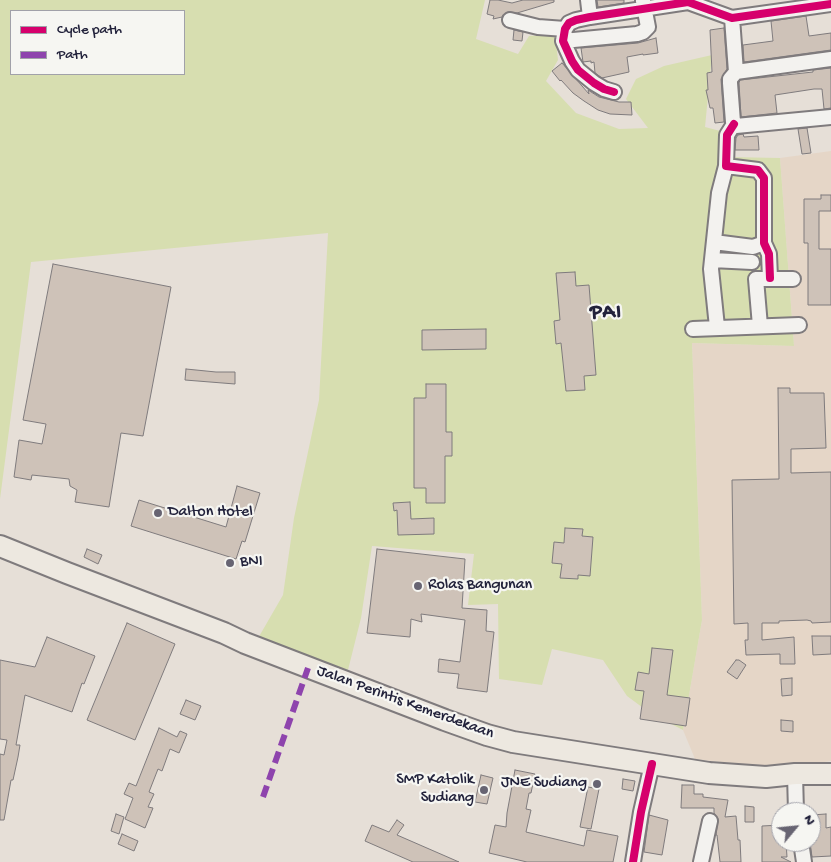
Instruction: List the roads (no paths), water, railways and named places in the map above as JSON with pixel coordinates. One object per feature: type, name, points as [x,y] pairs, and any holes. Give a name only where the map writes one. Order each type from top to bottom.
[{"type":"highway","name":"Jalan Perintis Kemerdekaan","points":[[0,546],[67,574],[224,633],[245,644],[469,729],[513,742],[746,777],[766,778],[795,774],[831,774]]},
{"type":"street","points":[[588,0],[590,17]]},
{"type":"street","points":[[614,92],[604,89],[578,70],[566,50],[564,35],[569,23],[643,4],[711,0]]},
{"type":"street","points":[[687,1],[732,18],[831,4]]},
{"type":"street","points":[[510,20],[564,35],[637,34],[643,32],[648,26],[643,4]]},
{"type":"street","points":[[732,18],[736,72]]},
{"type":"street","points":[[717,327],[711,269],[718,193],[726,166],[727,135],[734,124],[731,111],[730,79],[736,72],[831,59]]},
{"type":"street","points":[[734,124],[740,126],[831,117]]},
{"type":"street","points":[[726,166],[758,170],[764,178],[758,245],[752,262]]},
{"type":"street","points":[[714,242],[758,245],[769,254],[763,279],[760,326]]},
{"type":"street","points":[[712,260],[752,262]]},
{"type":"street","points":[[752,262],[763,279]]},
{"type":"street","points":[[763,279],[793,279]]},
{"type":"street","points":[[693,329],[799,325]]},
{"type":"street","points":[[633,862],[641,812],[652,764]]},
{"type":"street","points":[[795,774],[796,802]]},
{"type":"street","points":[[701,862],[710,821]]},
{"type":"place","name":"Dalton Hotel","points":[[158,513]]},
{"type":"place","name":"BNI","points":[[230,563]]},
{"type":"place","name":"Rolas Bangunan","points":[[418,586]]},
{"type":"place","name":"JNE Sudiang","points":[[597,784]]},
{"type":"place","name":"SMP Katolik Sudiang","points":[[484,790]]},
{"type":"district","name":"PAI","points":[[606,314]]}]
